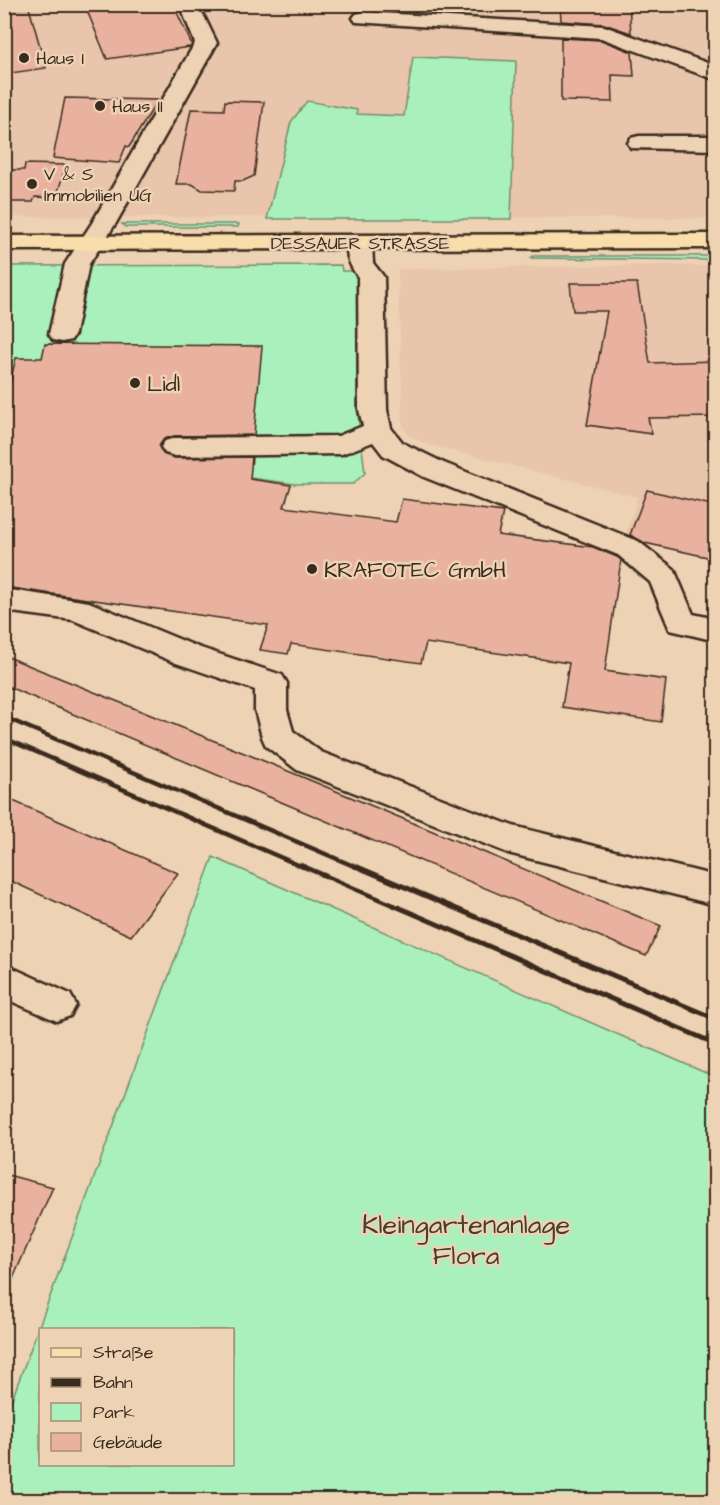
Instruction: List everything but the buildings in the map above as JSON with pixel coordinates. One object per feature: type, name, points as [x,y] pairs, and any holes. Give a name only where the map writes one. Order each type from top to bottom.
[{"type":"main road","name":"DESSAUER STRASSE","points":[[4,243],[716,241]]},
{"type":"lane","points":[[62,334],[76,264],[104,222],[206,43],[192,9]]},
{"type":"lane","points":[[363,18],[604,32],[716,74]]},
{"type":"lane","points":[[639,142],[716,143]]},
{"type":"lane","points":[[360,243],[361,263],[371,277],[373,410],[378,430],[393,449],[435,471],[628,548],[663,576],[681,622],[716,630]]},
{"type":"lane","points":[[175,447],[342,446],[378,430]]},
{"type":"lane","points":[[4,600],[78,610],[187,655],[271,683],[271,710],[278,737],[309,761],[508,839],[716,891]]},
{"type":"lane","points":[[4,980],[57,1005]]},
{"type":"shaded area","points":[[246,4],[715,5],[715,218],[5,217],[5,5],[244,5],[239,14]]},
{"type":"shaded area","points":[[715,266],[715,559],[624,540],[638,497],[426,444],[409,435],[403,426],[398,269]]},
{"type":"green space","points":[[413,57],[516,61],[511,219],[267,219],[291,122],[307,101],[357,110],[357,114],[404,116]]},
{"type":"green space","points":[[122,224],[239,224],[238,227],[125,227]]},
{"type":"green space","points":[[533,256],[715,256],[716,260],[531,258]]},
{"type":"green space","points":[[341,265],[342,271],[357,271],[357,407],[365,473],[353,484],[295,484],[5,445],[5,266]]},
{"type":"green space","name":"Kleingartenanlage Flora","points":[[213,857],[715,1077],[715,1500],[5,1500],[5,1418]]},
{"type":"railway","points":[[4,717],[356,867]]},
{"type":"railway","points":[[4,738],[303,867]]},
{"type":"railway","points":[[300,865],[716,1044]]},
{"type":"railway","points":[[353,865],[716,1019]]},
{"type":"place","name":"Haus I","points":[[24,58]]},
{"type":"place","name":"Haus II","points":[[100,106]]},
{"type":"place","name":"V & S Immobilien UG","points":[[32,184]]},
{"type":"place","name":"Lidl","points":[[135,383]]},
{"type":"place","name":"KRAFOTEC GmbH","points":[[312,569]]}]
